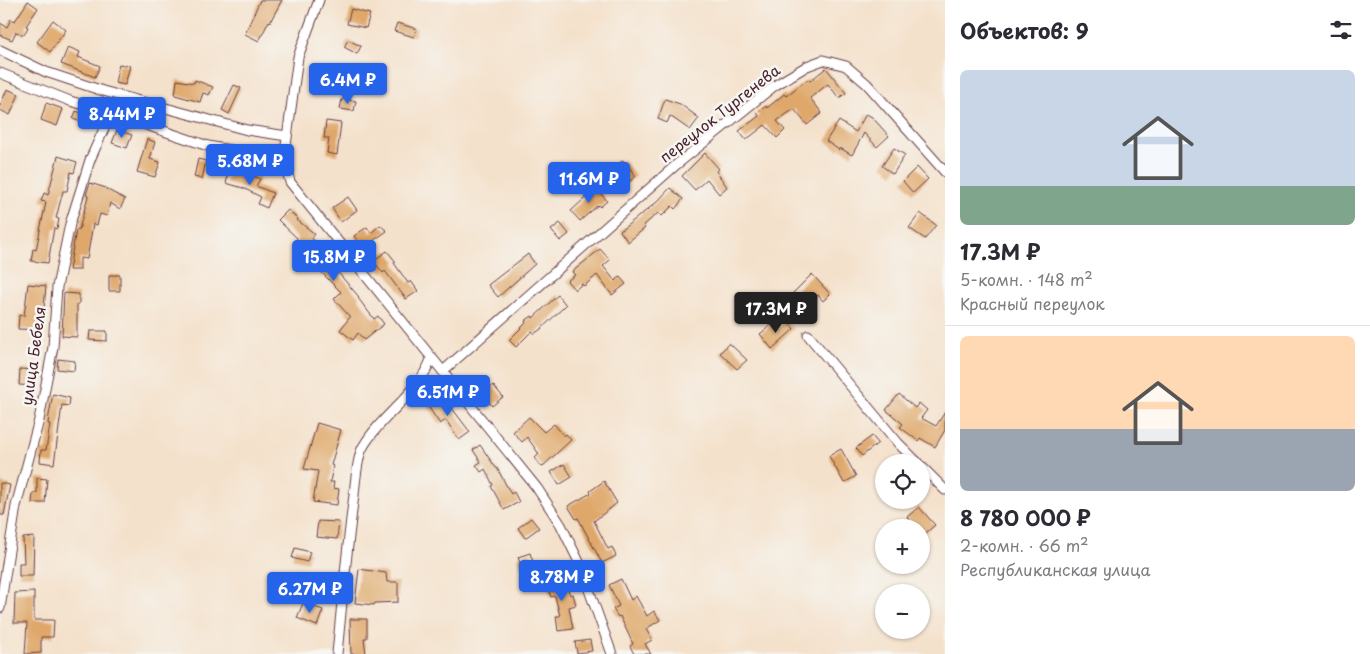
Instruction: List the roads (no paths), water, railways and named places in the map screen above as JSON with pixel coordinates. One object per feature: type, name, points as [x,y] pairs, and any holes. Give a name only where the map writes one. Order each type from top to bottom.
[{"type":"street","points":[[319,0],[298,58],[284,160],[290,182],[537,488],[561,525],[579,562],[612,654]]},
{"type":"street","points":[[0,50],[46,72],[103,91],[248,130],[287,136]]},
{"type":"street","name":"переулок Тургенева","points":[[443,371],[676,165],[774,86],[807,66],[823,60],[846,66],[867,84],[945,172]]},
{"type":"street","points":[[0,73],[70,101],[208,146],[262,153],[284,160]]},
{"type":"street","name":"улица Бебеля","points":[[0,608],[16,506],[39,420],[53,347],[57,287],[70,224],[90,160],[111,113]]},
{"type":"street","points":[[808,335],[909,454]]},
{"type":"street","points":[[337,654],[345,563],[362,448],[428,370],[432,357]]},
{"type":"street","points":[[930,475],[945,490]]}]
